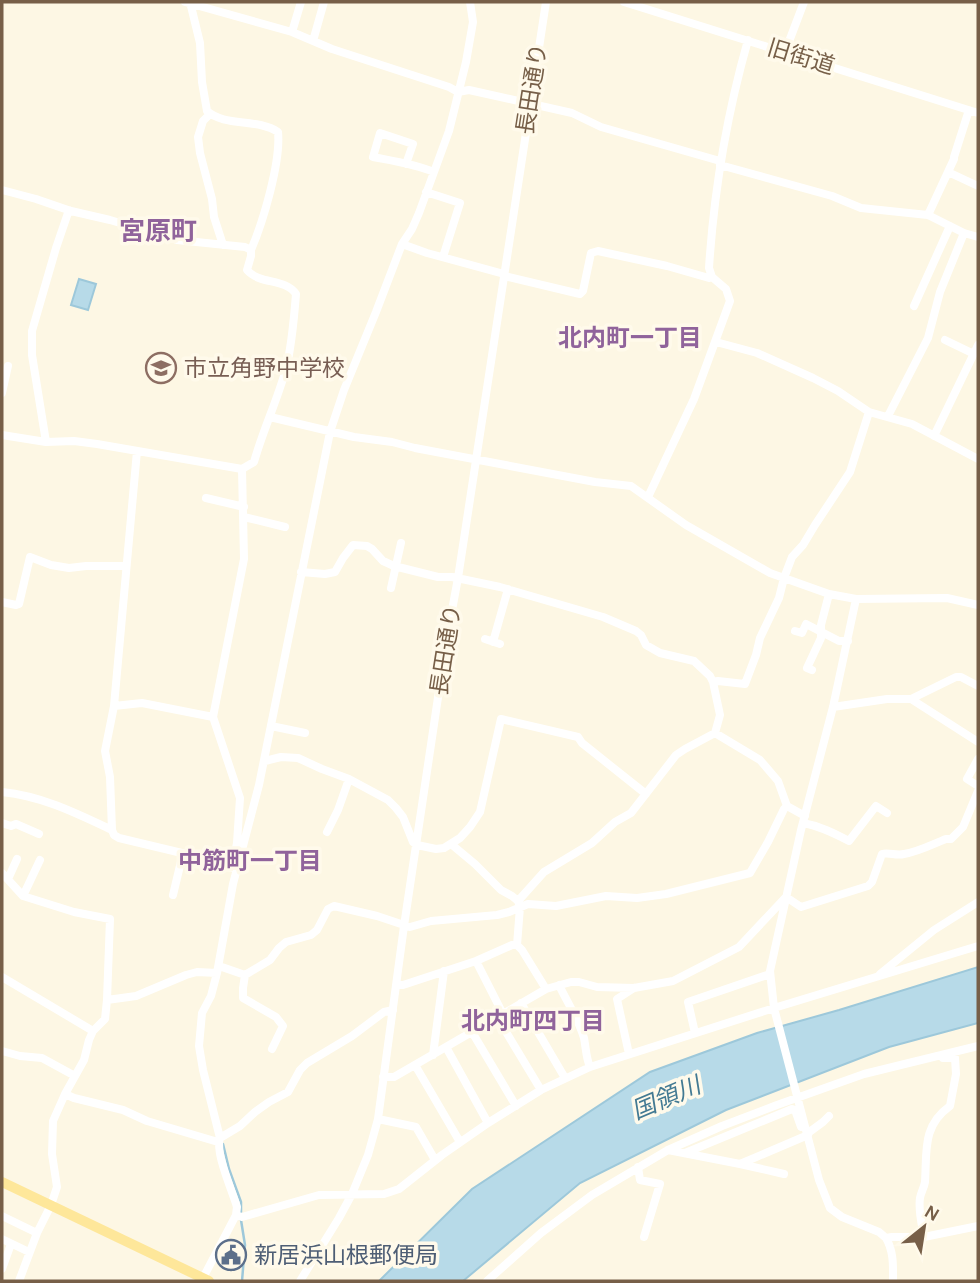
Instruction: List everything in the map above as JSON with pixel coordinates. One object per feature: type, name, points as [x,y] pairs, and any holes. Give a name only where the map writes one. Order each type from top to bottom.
[{"type":"main road","points":[[2,1182],[205,1280]]},
{"type":"street","points":[[2,435],[46,442],[97,444],[242,469],[254,462],[286,368],[294,325],[296,294],[291,286],[252,276],[247,270],[277,160],[278,132],[254,123],[219,118],[207,111],[200,43],[188,2],[213,6],[292,32],[458,92],[468,90],[572,113],[601,127],[831,196],[861,208],[928,215],[978,237]]},
{"type":"street","points":[[292,32],[301,2]]},
{"type":"street","points":[[313,41],[324,2]]},
{"type":"street","points":[[234,868],[243,849],[265,761],[330,432],[344,390],[402,244],[412,229],[449,131],[473,22],[470,2]]},
{"type":"street","name":"長田通り","points":[[300,1281],[352,1194],[368,1155],[378,1119],[447,637],[546,2]]},
{"type":"street","name":"旧街道","points":[[624,2],[974,112]]},
{"type":"street","points":[[785,52],[804,2]]},
{"type":"street","points":[[712,278],[709,268],[711,230],[720,163],[748,40]]},
{"type":"street","points":[[928,215],[974,112]]},
{"type":"street","points":[[210,114],[203,121],[198,137],[222,245]]},
{"type":"street","points":[[405,164],[413,144],[380,132],[373,157],[405,164],[419,166],[434,172]]},
{"type":"street","points":[[948,172],[978,186]]},
{"type":"street","points":[[2,190],[177,240],[245,247],[251,250]]},
{"type":"street","points":[[426,192],[460,203],[443,257]]},
{"type":"street","points":[[46,442],[32,355],[32,331],[69,211]]},
{"type":"street","points":[[914,306],[950,226]]},
{"type":"street","points":[[888,416],[928,338],[940,292],[964,233]]},
{"type":"street","points":[[402,244],[504,275],[580,294],[592,253],[598,251],[712,278],[726,289],[730,301],[716,342],[694,399],[648,497]]},
{"type":"street","points":[[945,340],[974,354]]},
{"type":"street","points":[[716,342],[757,353],[813,378],[869,412],[912,424],[978,459]]},
{"type":"street","points":[[934,436],[978,345]]},
{"type":"street","points":[[2,393],[8,366]]},
{"type":"street","points":[[713,682],[746,684],[760,638],[779,598],[792,556],[803,545],[850,472],[869,412]]},
{"type":"street","points":[[270,417],[354,437],[595,482],[631,486],[686,525],[770,573],[829,594],[856,599],[947,598],[978,604]]},
{"type":"street","points":[[137,451],[114,706],[105,751],[110,777],[112,830],[119,838],[183,852],[234,868]]},
{"type":"street","points":[[205,1280],[236,1215],[237,1207],[219,1153],[220,1140],[199,1046],[202,1013],[211,996],[218,970],[237,843],[240,799],[213,717],[244,559],[242,469]]},
{"type":"street","points":[[206,498],[244,507]]},
{"type":"street","points":[[244,517],[285,527]]},
{"type":"street","points":[[390,588],[401,543]]},
{"type":"street","points":[[107,1000],[136,996],[197,972],[218,970],[245,975],[271,960],[286,942],[311,935],[317,930],[328,909],[334,906],[410,927],[431,921],[509,912],[519,904],[544,872],[592,843],[615,822],[631,813],[676,755],[715,733],[720,715],[710,676],[694,661],[660,653],[646,645],[636,631],[593,614],[508,589],[394,566],[383,561],[372,549],[356,545],[343,558],[335,572],[301,572]]},
{"type":"street","points":[[2,602],[19,604],[30,556],[51,565],[69,568],[126,566]]},
{"type":"street","points":[[493,642],[497,616],[508,589]]},
{"type":"street","points":[[812,670],[807,668],[821,638],[821,625],[829,594]]},
{"type":"street","points":[[856,599],[770,974],[775,1010],[807,1135],[830,1208],[842,1217],[879,1232],[886,1238],[894,1261],[893,1281]]},
{"type":"street","points":[[795,631],[802,634],[806,624],[839,641],[848,640]]},
{"type":"street","points":[[833,707],[887,699],[911,699],[956,677],[978,686]]},
{"type":"street","points":[[911,699],[978,742]]},
{"type":"street","points":[[114,706],[142,703],[213,717]]},
{"type":"street","points":[[265,761],[281,757],[298,758],[349,779],[388,800],[403,817],[413,842],[436,849],[451,845],[480,812],[501,719],[578,737],[646,794]]},
{"type":"street","points":[[271,726],[305,733]]},
{"type":"street","points":[[715,733],[760,760],[778,781],[787,806],[804,820],[849,841],[876,806],[887,813]]},
{"type":"street","points":[[786,897],[801,907],[867,886],[872,882],[885,852],[902,855],[951,839],[963,827],[978,789],[967,779],[978,759]]},
{"type":"street","points":[[327,832],[349,779]]},
{"type":"street","points":[[3,795],[38,798],[78,813],[112,830]]},
{"type":"street","points":[[519,904],[556,906],[606,897],[637,898],[666,894],[750,873],[787,806]]},
{"type":"street","points":[[2,823],[11,826],[16,824],[38,834]]},
{"type":"street","points":[[451,845],[501,890],[512,895],[519,904],[517,945],[545,989]]},
{"type":"street","points":[[173,895],[183,852]]},
{"type":"street","points":[[17,859],[5,876],[23,897],[110,919],[104,1019],[93,1031],[83,1060],[53,1121],[52,1154],[57,1187],[19,1281]]},
{"type":"street","points":[[23,897],[40,860]]},
{"type":"street","points":[[383,1077],[394,1077],[545,989],[571,982],[597,987],[634,988],[673,981],[739,947],[786,897]]},
{"type":"street","points":[[879,976],[934,930],[978,902]]},
{"type":"street","points":[[396,985],[476,961],[517,945]]},
{"type":"street","points":[[236,1215],[242,1217],[319,1195],[384,1194],[399,1189],[488,1123],[541,1090],[590,1067],[695,1032],[775,1010],[978,946]]},
{"type":"street","points":[[476,961],[500,1016],[541,1090]]},
{"type":"street","points":[[433,1055],[444,971]]},
{"type":"street","points":[[695,1032],[688,1003],[770,974]]},
{"type":"street","points":[[245,975],[243,998],[272,1014],[284,1026],[272,1049]]},
{"type":"street","points":[[2,977],[93,1031]]},
{"type":"street","points":[[559,985],[580,1027],[590,1067]]},
{"type":"street","points":[[629,1054],[617,999],[634,988]]},
{"type":"street","points":[[522,1003],[565,1078]]},
{"type":"street","points":[[65,1094],[123,1110],[147,1121],[220,1140],[255,1112],[288,1093],[300,1070],[314,1058],[352,1036],[384,1012],[393,1010]]},
{"type":"street","points":[[472,1032],[516,1106]]},
{"type":"street","points":[[487,1281],[541,1233],[582,1203],[668,1150],[798,1095],[864,1074],[978,1046]]},
{"type":"street","points":[[446,1047],[488,1123]]},
{"type":"street","points":[[2,1051],[42,1058],[75,1076]]},
{"type":"street","points":[[924,1237],[920,1196],[925,1184],[926,1143],[937,1115],[950,1106],[956,1062],[955,1058],[934,1057]]},
{"type":"street","points":[[415,1065],[460,1142]]},
{"type":"street","points":[[685,1153],[792,1109],[807,1135]]},
{"type":"street","points":[[740,1164],[807,1135],[829,1116]]},
{"type":"street","points":[[378,1119],[416,1127],[435,1160]]},
{"type":"street","points":[[668,1150],[784,1174]]},
{"type":"street","points":[[638,1167],[640,1180],[660,1184],[644,1237]]},
{"type":"street","points":[[2,1216],[37,1233]]},
{"type":"street","points":[[886,1238],[924,1237],[978,1226]]},
{"type":"street","points":[[2,1239],[29,1252]]},
{"type":"street","points":[[2,1265],[11,1244]]},
{"type":"water","points":[[79,279],[96,284],[88,310],[71,305]]},
{"type":"water","name":"国領川","points":[[978,967],[978,1023],[889,1047],[726,1110],[580,1183],[463,1281],[379,1281],[472,1189],[650,1072],[757,1033]]},
{"type":"waterway","points":[[223,1144],[241,1202],[241,1212]]},
{"type":"waterway","points":[[241,1220],[245,1245],[242,1281]]},
{"type":"place","name":"市立角野中学校","points":[[161,368]]},
{"type":"place","name":"新居浜山根郵便局","points":[[231,1255]]},
{"type":"district","name":"宮原町","points":[[158,231]]},
{"type":"district","name":"北内町一丁目","points":[[630,338]]},
{"type":"district","name":"中筋町一丁目","points":[[250,861]]},
{"type":"district","name":"北内町四丁目","points":[[533,1021]]}]
